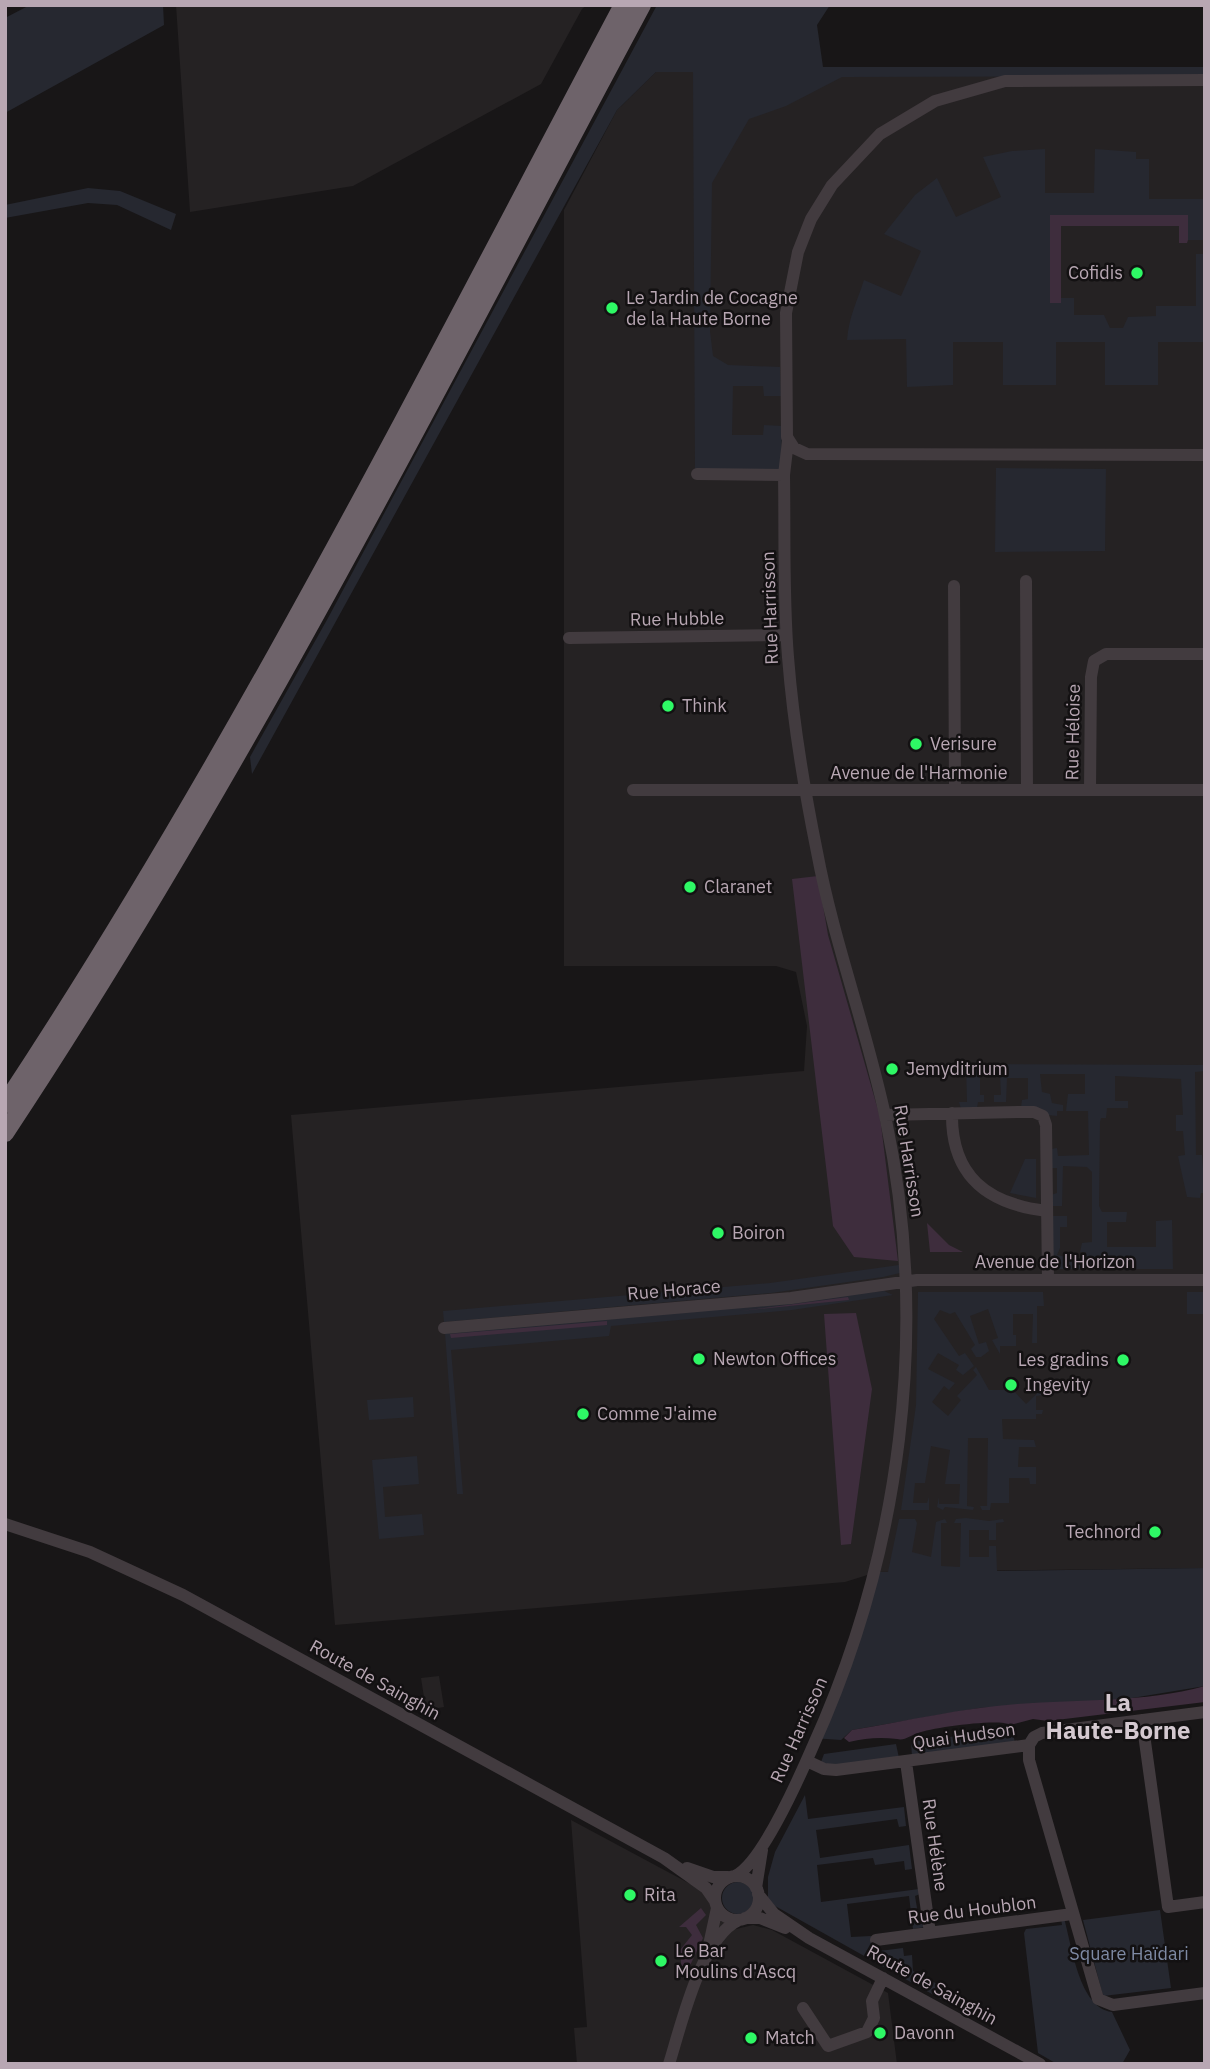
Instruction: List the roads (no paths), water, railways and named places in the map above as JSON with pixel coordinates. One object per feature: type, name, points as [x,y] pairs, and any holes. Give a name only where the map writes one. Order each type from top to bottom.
[{"type":"highway","points":[[5,1104],[142,887],[246,708],[623,5]]},
{"type":"highway","points":[[5,1133],[133,933],[234,762],[358,538],[642,5]]},
{"type":"street","name":"Rue Harrisson","points":[[732,1876],[747,1867],[767,1838],[807,1761],[856,1635],[884,1530],[902,1406],[906,1282],[900,1207],[885,1115],[834,929],[806,790],[796,732],[786,635],[786,313],[798,252],[811,219],[832,185],[880,134],[914,112],[946,96],[1005,81],[1205,80]]},
{"type":"street","points":[[788,441],[798,451],[818,455],[1205,455]]},
{"type":"street","points":[[697,474],[784,475]]},
{"type":"street","points":[[1026,581],[1027,790]]},
{"type":"street","points":[[954,586],[955,790]]},
{"type":"street","name":"Rue Hubble","points":[[569,638],[786,635]]},
{"type":"street","name":"Rue Héloise","points":[[1090,790],[1091,677],[1094,660],[1106,654],[1205,654]]},
{"type":"street","name":"Avenue de l'Harmonie","points":[[634,790],[1205,790]]},
{"type":"street","points":[[885,1115],[1034,1112],[1043,1116],[1046,1125],[1048,1280]]},
{"type":"street","points":[[952,1113],[957,1156],[977,1184],[1006,1202],[1046,1211]]},
{"type":"street","name":"Avenue de l'Horizon","points":[[906,1282],[1205,1280]]},
{"type":"street","name":"Rue Horace","points":[[444,1328],[791,1298],[906,1282]]},
{"type":"street","name":"Route de Sainghin","points":[[5,1524],[65,1543],[195,1601],[664,1858],[706,1888],[716,1905]]},
{"type":"street","name":"Quai Hudson","points":[[807,1761],[829,1770],[906,1762],[1029,1745],[1034,1737],[1042,1733],[1205,1712]]},
{"type":"street","points":[[1142,1720],[1168,1907],[1205,1902]]},
{"type":"street","points":[[1029,1745],[1029,1760],[1094,1991],[1104,2004],[1205,1993]]},
{"type":"street","name":"Rue Hélène","points":[[906,1762],[930,1933]]},
{"type":"street","name":"Rue Harrisson","points":[[757,1891],[759,1861],[767,1838]]},
{"type":"street","name":"Route de Sainghin","points":[[664,1858],[713,1877],[732,1876]]},
{"type":"street","points":[[669,2064],[716,1923],[718,1885],[732,1876],[748,1878],[757,1891],[757,1907],[724,1930],[703,1966]]},
{"type":"street","name":"Route de Sainghin","points":[[757,1891],[769,1910],[807,1936],[1040,2064]]},
{"type":"street","points":[[716,1905],[726,1917],[742,1919]]},
{"type":"street","name":"Rue du Houblon","points":[[876,1940],[1072,1914]]},
{"type":"street","name":"Route de Sainghin","points":[[742,1919],[760,1918],[807,1936]]},
{"type":"street","points":[[803,2008],[828,2046],[867,2032],[874,2018],[872,2001],[883,1978]]},
{"type":"place","name":"Cofidis","points":[[1137,273]]},
{"type":"place","name":"Le Jardin de Cocagne de la Haute Borne","points":[[612,308]]},
{"type":"place","name":"Think","points":[[668,706]]},
{"type":"place","name":"Verisure","points":[[916,744]]},
{"type":"place","name":"Claranet","points":[[690,887]]},
{"type":"place","name":"Jemyditrium","points":[[892,1069]]},
{"type":"place","name":"Boiron","points":[[718,1233]]},
{"type":"place","name":"Newton Offices","points":[[699,1359]]},
{"type":"place","name":"Les gradins","points":[[1123,1360]]},
{"type":"place","name":"Ingevity","points":[[1011,1385]]},
{"type":"place","name":"Comme J'aime","points":[[583,1414]]},
{"type":"place","name":"Technord","points":[[1155,1532]]},
{"type":"place","name":"Rita","points":[[630,1895]]},
{"type":"place","name":"Le Bar Moulins d'Ascq","points":[[661,1961]]},
{"type":"place","name":"Davonn","points":[[880,2033]]},
{"type":"place","name":"Match","points":[[751,2038]]},
{"type":"district","name":"La Haute-Borne","points":[[1118,1717]]},
{"type":"park label","name":"Square Haïdari","points":[[1129,1954]]}]
